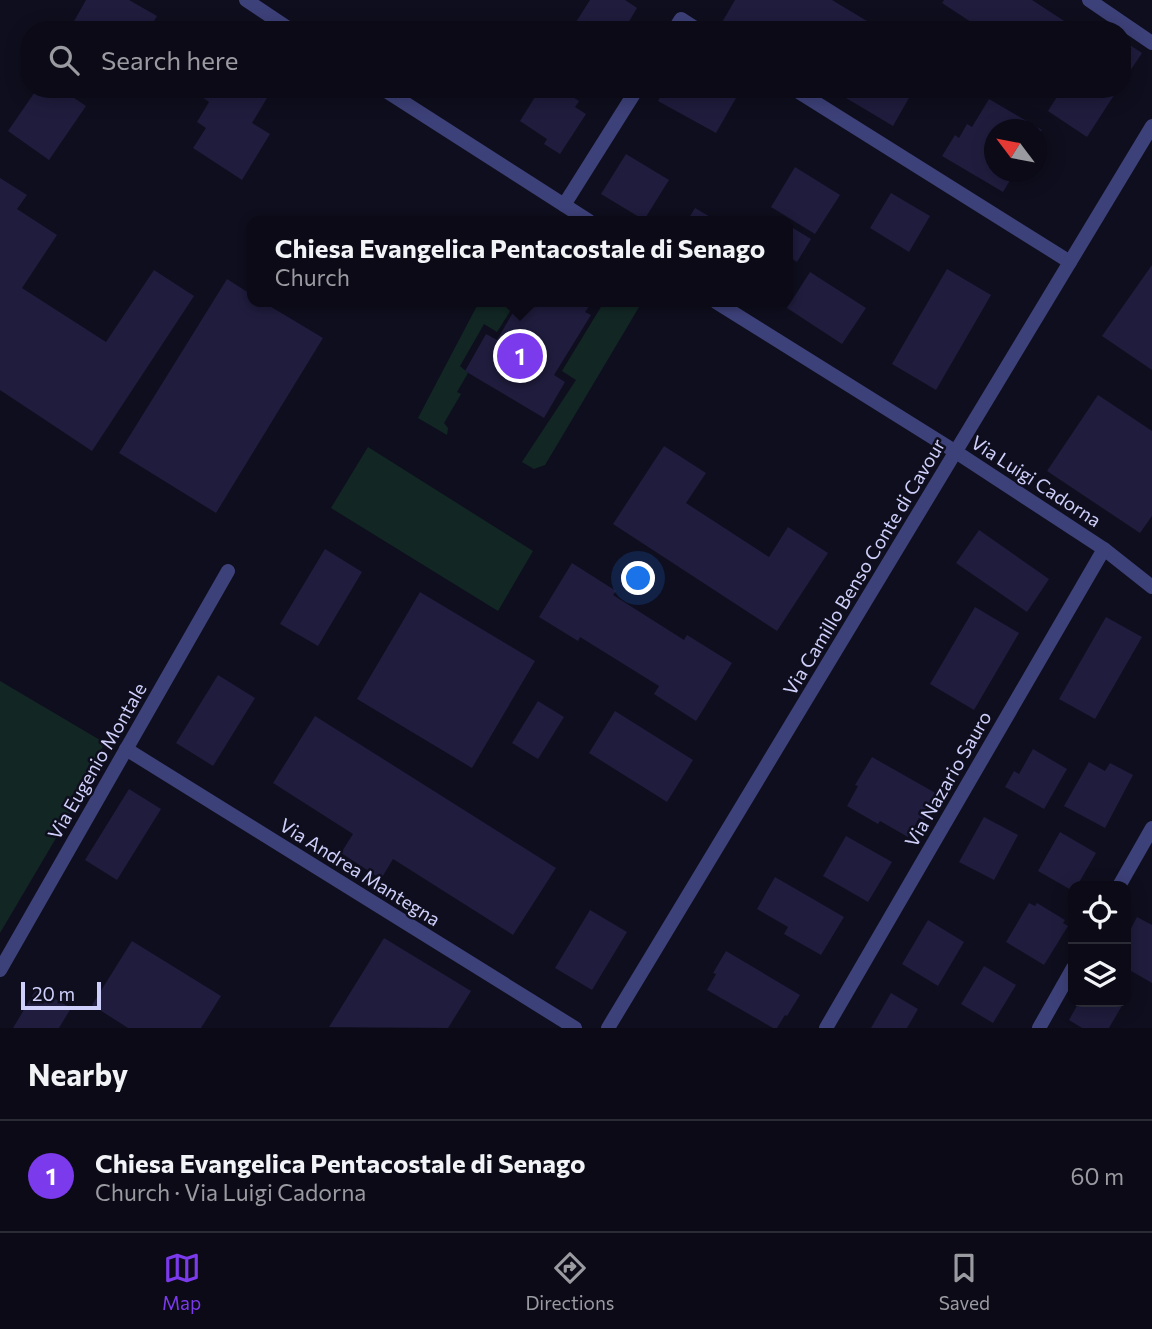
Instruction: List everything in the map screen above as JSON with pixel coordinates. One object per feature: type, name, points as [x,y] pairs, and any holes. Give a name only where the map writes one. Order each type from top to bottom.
[{"type":"street","points":[[246,0],[278,21]]},
{"type":"street","points":[[1089,0],[1120,21]]},
{"type":"street","points":[[1131,29],[1152,43]]},
{"type":"street","points":[[397,98],[581,216]]},
{"type":"street","points":[[564,205],[631,98]]},
{"type":"street","points":[[807,98],[1070,262]]},
{"type":"street","name":"Via Camillo Benso Conte di Cavour","points":[[608,1028],[1152,126]]},
{"type":"street","name":"Via Luigi Cadorna","points":[[724,307],[956,452],[1104,549],[1152,587]]},
{"type":"street","name":"Via Nazario Sauro","points":[[826,1028],[1104,549]]},
{"type":"street","name":"Via Eugenio Montale","points":[[0,970],[228,571]]},
{"type":"street","name":"Via Andrea Mantegna","points":[[126,749],[575,1028]]},
{"type":"street","points":[[1122,881],[1152,828]]},
{"type":"street","points":[[1039,1028],[1068,977]]},
{"type":"green space","points":[[476,307],[513,307],[497,332],[484,324],[460,366],[468,373],[457,392],[461,394],[444,423],[448,428],[447,435],[418,418]]},
{"type":"green space","points":[[601,307],[639,307],[545,465],[534,469],[522,462],[576,380],[562,371]]},
{"type":"green space","points":[[368,447],[533,551],[498,611],[331,508]]},
{"type":"green space","points":[[0,681],[105,743],[84,778],[69,816],[0,933]]},
{"type":"building","points":[[86,0],[129,0],[157,16],[154,21],[74,21]]},
{"type":"building","points":[[590,0],[625,0],[637,8],[629,21],[577,21]]},
{"type":"building","points":[[735,0],[832,0],[867,21],[723,21]]},
{"type":"building","points":[[944,0],[1032,0],[1064,21],[969,21],[942,3]]},
{"type":"building","points":[[1131,46],[1142,53],[1131,70]]},
{"type":"building","points":[[31,98],[74,98],[86,106],[49,160],[8,131]]},
{"type":"building","points":[[203,98],[267,98],[252,123],[270,134],[242,180],[193,148],[206,128],[197,122],[209,102]]},
{"type":"building","points":[[534,98],[574,98],[579,101],[575,107],[586,114],[560,154],[544,144],[547,139],[520,121]]},
{"type":"building","points":[[660,98],[736,98],[716,133],[658,101]]},
{"type":"building","points":[[846,98],[909,98],[893,126]]},
{"type":"building","points":[[1056,98],[1112,98],[1087,137],[1048,111]]},
{"type":"building","points":[[989,99],[1023,119],[984,119],[984,181],[942,156],[955,135],[959,138],[967,124],[972,127]]},
{"type":"building","points":[[626,154],[669,180],[646,216],[637,216],[601,194]]},
{"type":"building","points":[[795,167],[840,195],[815,234],[793,220],[793,216],[786,216],[771,207]]},
{"type":"building","points":[[0,178],[27,195],[17,209],[57,235],[22,288],[106,342],[154,270],[194,296],[92,451],[0,390]]},
{"type":"building","points":[[986,182],[1009,182],[1003,192]]},
{"type":"building","points":[[891,193],[930,216],[909,252],[870,228]]},
{"type":"building","points":[[695,208],[709,216],[690,216]]},
{"type":"building","points":[[793,228],[811,239],[797,262],[793,259]]},
{"type":"building","points":[[1152,265],[1152,370],[1102,336]]},
{"type":"building","points":[[947,269],[991,295],[936,390],[892,364]]},
{"type":"building","points":[[810,272],[866,308],[842,344],[787,308],[793,307],[793,299]]},
{"type":"building","points":[[227,279],[247,292],[247,307],[271,307],[323,338],[216,513],[119,453]]},
{"type":"building","points":[[516,307],[588,307],[585,312],[591,315],[554,375],[565,382],[544,418],[465,371],[486,334],[497,340]]},
{"type":"building","points":[[1098,395],[1152,431],[1152,516],[1140,533],[1047,471]]},
{"type":"building","points":[[664,446],[706,473],[686,503],[769,557],[788,527],[828,553],[777,631],[613,524]]},
{"type":"building","points":[[979,530],[1049,579],[1027,612],[956,563]]},
{"type":"building","points":[[325,549],[362,572],[318,646],[280,624]]},
{"type":"building","points":[[572,563],[616,591],[613,595],[684,640],[687,635],[732,663],[696,721],[654,694],[659,686],[580,637],[578,641],[539,617]]},
{"type":"building","points":[[420,592],[535,661],[472,768],[357,699]]},
{"type":"building","points":[[975,607],[1019,633],[974,710],[930,684]]},
{"type":"building","points":[[1106,617],[1142,637],[1095,719],[1059,699]]},
{"type":"building","points":[[218,675],[255,698],[213,766],[176,743]]},
{"type":"building","points":[[538,701],[564,717],[538,759],[512,743]]},
{"type":"building","points":[[615,711],[693,760],[667,802],[589,753]]},
{"type":"building","points":[[315,716],[556,868],[513,935],[393,859],[381,879],[341,853],[353,834],[273,783]]},
{"type":"building","points":[[1033,749],[1067,769],[1044,809],[1005,787],[1014,771],[1019,774]]},
{"type":"building","points":[[872,757],[939,795],[924,820],[919,818],[908,837],[847,806],[858,786],[855,785]]},
{"type":"building","points":[[1089,762],[1105,771],[1110,763],[1133,775],[1105,828],[1064,806]]},
{"type":"building","points":[[129,789],[161,809],[117,880],[85,860]]},
{"type":"building","points":[[984,817],[1018,835],[994,880],[959,862]]},
{"type":"building","points":[[1060,832],[1096,853],[1080,881],[1068,881],[1068,888],[1038,871]]},
{"type":"building","points":[[846,836],[892,862],[868,902],[823,876]]},
{"type":"building","points":[[775,877],[844,917],[821,955],[784,934],[788,927],[757,909]]},
{"type":"building","points":[[1029,903],[1035,906],[1037,903],[1065,920],[1063,923],[1068,926],[1044,965],[1006,942]]},
{"type":"building","points":[[590,910],[627,932],[592,990],[555,968]]},
{"type":"building","points":[[1137,917],[1152,925],[1152,983],[1131,971],[1131,928]]},
{"type":"building","points":[[928,920],[964,942],[938,986],[902,964]]},
{"type":"building","points":[[384,938],[471,991],[448,1028],[329,1027]]},
{"type":"building","points":[[132,941],[221,996],[201,1028],[128,1028],[92,1005]]},
{"type":"building","points":[[726,951],[800,995],[777,1028],[707,990]]},
{"type":"building","points":[[984,966],[1016,985],[993,1023],[961,1004]]},
{"type":"building","points":[[37,988],[71,1008],[59,1028],[13,1028]]},
{"type":"building","points":[[891,993],[918,1009],[907,1028],[871,1028]]},
{"type":"building","points":[[1076,1007],[1121,1007],[1109,1028],[1082,1028],[1069,1020]]},
{"type":"place","name":"Chiesa Evangelica Pentacostale di Senago","points":[[520,356]]}]
